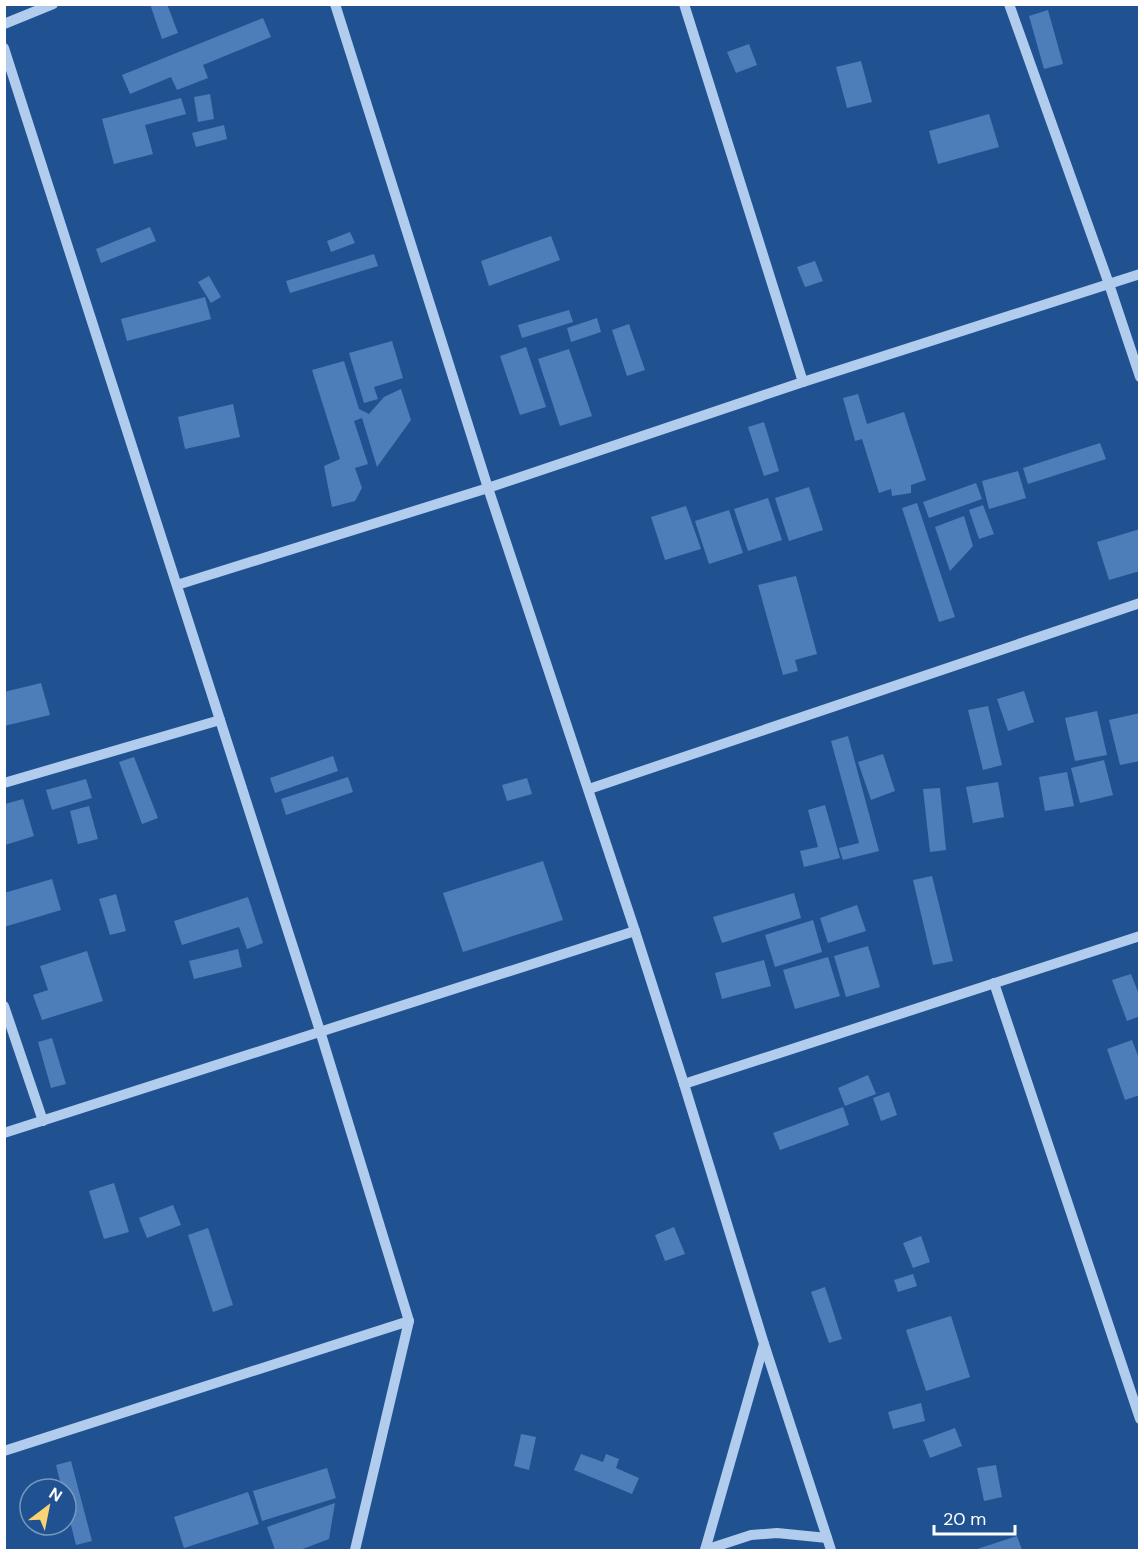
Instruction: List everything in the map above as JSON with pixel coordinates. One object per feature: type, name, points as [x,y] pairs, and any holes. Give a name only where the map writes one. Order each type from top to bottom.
[{"type":"street","points":[[4,24],[53,4]]},
{"type":"street","points":[[335,4],[488,488],[635,931],[831,1551]]},
{"type":"street","points":[[684,4],[803,382]]},
{"type":"street","points":[[1010,4],[1140,377]]},
{"type":"street","points":[[4,48],[320,1031],[409,1321],[355,1551]]},
{"type":"street","points":[[177,585],[488,488],[803,382],[1140,274]]},
{"type":"street","points":[[589,789],[1140,603]]},
{"type":"street","points":[[4,783],[220,720]]},
{"type":"street","points":[[4,1133],[635,931]]},
{"type":"street","points":[[684,1084],[1140,936]]},
{"type":"street","points":[[993,983],[1140,1419]]},
{"type":"street","points":[[4,1006],[43,1121]]},
{"type":"street","points":[[4,1451],[409,1321]]},
{"type":"street","points":[[705,1551],[764,1344]]},
{"type":"street","points":[[705,1551],[751,1535],[777,1533],[827,1538]]},
{"type":"building","points":[[150,4],[167,4],[178,33],[162,39]]},
{"type":"building","points":[[1048,10],[1063,64],[1044,69],[1029,16]]},
{"type":"building","points":[[263,18],[271,37],[203,65],[208,78],[177,90],[171,77],[130,94],[122,75]]},
{"type":"building","points":[[749,44],[757,65],[736,73],[727,52]]},
{"type":"building","points":[[861,61],[872,102],[847,108],[836,67]]},
{"type":"building","points":[[210,94],[214,119],[198,122],[194,97]]},
{"type":"building","points":[[181,98],[186,114],[145,125],[153,154],[114,164],[102,119]]},
{"type":"building","points":[[989,114],[999,147],[938,164],[929,131]]},
{"type":"building","points":[[224,125],[227,139],[196,147],[192,133]]},
{"type":"building","points":[[150,227],[156,241],[101,263],[96,249]]},
{"type":"building","points":[[350,232],[355,243],[331,252],[327,241]]},
{"type":"building","points":[[551,236],[560,260],[489,286],[481,261]]},
{"type":"building","points":[[374,254],[378,266],[290,293],[286,281]]},
{"type":"building","points":[[815,261],[823,281],[805,287],[797,267]]},
{"type":"building","points":[[209,276],[221,297],[211,303],[198,282]]},
{"type":"building","points":[[205,297],[211,319],[127,341],[121,319]]},
{"type":"building","points":[[569,310],[573,322],[522,338],[518,325]]},
{"type":"building","points":[[597,318],[601,332],[571,342],[567,328]]},
{"type":"building","points":[[629,324],[645,370],[627,376],[612,330]]},
{"type":"building","points":[[392,341],[403,378],[374,387],[378,399],[364,403],[349,353]]},
{"type":"building","points":[[526,347],[546,407],[520,415],[500,356]]},
{"type":"building","points":[[569,349],[592,416],[560,426],[538,359]]},
{"type":"building","points":[[344,361],[359,409],[369,414],[384,397],[401,389],[411,420],[377,467],[362,418],[354,421],[368,464],[355,468],[362,488],[355,501],[332,507],[324,466],[340,459],[312,370]]},
{"type":"building","points":[[858,394],[867,424],[904,412],[926,480],[911,485],[911,493],[892,496],[891,489],[879,493],[862,439],[855,441],[843,398]]},
{"type":"building","points":[[233,404],[240,437],[185,449],[178,417]]},
{"type":"building","points":[[764,422],[779,471],[764,476],[748,427]]},
{"type":"building","points":[[1100,443],[1106,459],[1028,484],[1023,468]]},
{"type":"building","points":[[1018,471],[1026,498],[989,509],[982,481]]},
{"type":"building","points":[[976,483],[982,499],[929,518],[923,502]]},
{"type":"building","points":[[809,487],[823,530],[789,541],[775,498]]},
{"type":"building","points":[[768,498],[782,540],[748,551],[734,509]]},
{"type":"building","points":[[917,503],[955,617],[939,622],[902,508]]},
{"type":"building","points":[[983,505],[994,534],[979,539],[969,510]]},
{"type":"building","points":[[686,506],[701,549],[665,560],[651,517]]},
{"type":"building","points":[[729,510],[743,553],[709,564],[695,521]]},
{"type":"building","points":[[964,516],[973,546],[950,571],[935,527]]},
{"type":"building","points":[[1140,529],[1140,571],[1109,580],[1097,542]]},
{"type":"building","points":[[796,576],[817,654],[795,660],[798,671],[783,675],[758,585]]},
{"type":"building","points":[[41,683],[50,715],[4,726],[4,692]]},
{"type":"building","points":[[1024,691],[1034,722],[1008,731],[997,699]]},
{"type":"building","points":[[988,706],[1002,765],[983,770],[968,710]]},
{"type":"building","points":[[1097,711],[1107,755],[1075,761],[1065,718]]},
{"type":"building","points":[[1140,713],[1140,761],[1120,765],[1109,720]]},
{"type":"building","points":[[848,736],[879,851],[843,860],[839,848],[859,843],[831,741]]},
{"type":"building","points":[[883,754],[895,791],[871,800],[858,762]]},
{"type":"building","points":[[333,756],[338,771],[275,793],[270,778]]},
{"type":"building","points":[[134,757],[158,818],[142,824],[119,762]]},
{"type":"building","points":[[1104,760],[1113,795],[1080,803],[1071,768]]},
{"type":"building","points":[[1067,772],[1074,806],[1045,811],[1039,777]]},
{"type":"building","points":[[348,777],[353,792],[286,815],[281,799]]},
{"type":"building","points":[[527,778],[532,794],[507,801],[502,785]]},
{"type":"building","points":[[86,779],[92,798],[52,810],[46,790]]},
{"type":"building","points":[[998,782],[1004,817],[973,823],[966,787]]},
{"type":"building","points":[[940,788],[946,850],[930,852],[923,789]]},
{"type":"building","points":[[23,799],[34,836],[5,845],[5,804]]},
{"type":"building","points":[[825,805],[840,858],[804,867],[800,851],[818,847],[808,810]]},
{"type":"building","points":[[89,806],[98,839],[78,844],[70,811]]},
{"type":"building","points":[[543,861],[563,920],[463,952],[443,893]]},
{"type":"building","points":[[932,876],[953,961],[933,965],[913,880]]},
{"type":"building","points":[[52,879],[61,910],[4,927],[4,893]]},
{"type":"building","points":[[794,893],[801,918],[722,943],[713,917]]},
{"type":"building","points":[[116,894],[126,931],[110,935],[99,899]]},
{"type":"building","points":[[248,897],[263,943],[247,949],[239,927],[182,945],[174,921]]},
{"type":"building","points":[[857,905],[866,931],[828,943],[820,918]]},
{"type":"building","points":[[813,920],[822,952],[775,967],[765,935]]},
{"type":"building","points":[[868,946],[880,987],[846,997],[834,956]]},
{"type":"building","points":[[238,949],[242,967],[194,979],[189,961]]},
{"type":"building","points":[[87,951],[103,1001],[42,1020],[33,995],[48,990],[40,966]]},
{"type":"building","points":[[828,957],[840,996],[795,1009],[783,970]]},
{"type":"building","points":[[764,960],[771,986],[722,999],[715,973]]},
{"type":"building","points":[[1131,974],[1140,997],[1140,1016],[1127,1021],[1112,980]]},
{"type":"building","points":[[52,1038],[66,1084],[51,1088],[38,1042]]},
{"type":"building","points":[[1132,1040],[1140,1061],[1140,1095],[1125,1100],[1107,1049]]},
{"type":"building","points":[[868,1075],[876,1094],[845,1106],[838,1088]]},
{"type":"building","points":[[889,1092],[897,1115],[881,1121],[873,1098]]},
{"type":"building","points":[[843,1107],[849,1125],[780,1150],[773,1133]]},
{"type":"building","points":[[114,1183],[129,1232],[104,1239],[89,1191]]},
{"type":"building","points":[[173,1205],[181,1225],[147,1238],[139,1218]]},
{"type":"building","points":[[674,1227],[685,1254],[665,1261],[655,1235]]},
{"type":"building","points":[[208,1228],[233,1305],[213,1312],[188,1235]]},
{"type":"building","points":[[921,1236],[930,1262],[913,1268],[903,1243]]},
{"type":"building","points":[[913,1274],[917,1286],[898,1292],[894,1280]]},
{"type":"building","points":[[825,1287],[842,1339],[829,1343],[811,1292]]},
{"type":"building","points":[[951,1316],[970,1377],[926,1391],[906,1330]]},
{"type":"building","points":[[921,1403],[925,1421],[893,1429],[888,1412]]},
{"type":"building","points":[[955,1428],[962,1446],[930,1458],[923,1440]]},
{"type":"building","points":[[521,1434],[536,1437],[529,1470],[514,1466]]},
{"type":"building","points":[[581,1454],[603,1462],[606,1454],[619,1459],[616,1468],[639,1478],[632,1494],[574,1470]]},
{"type":"building","points":[[71,1461],[75,1477],[59,1477],[56,1465]]},
{"type":"building","points":[[996,1465],[1002,1497],[984,1501],[977,1468]]},
{"type":"building","points":[[327,1468],[336,1498],[262,1521],[253,1491]]},
{"type":"building","points":[[78,1488],[92,1541],[76,1545],[74,1537],[78,1537]]},
{"type":"building","points":[[248,1492],[259,1524],[184,1548],[174,1517]]},
{"type":"building","points":[[335,1503],[329,1539],[300,1550],[275,1550],[267,1527]]},
{"type":"building","points":[[1017,1536],[1022,1550],[974,1550]]}]
